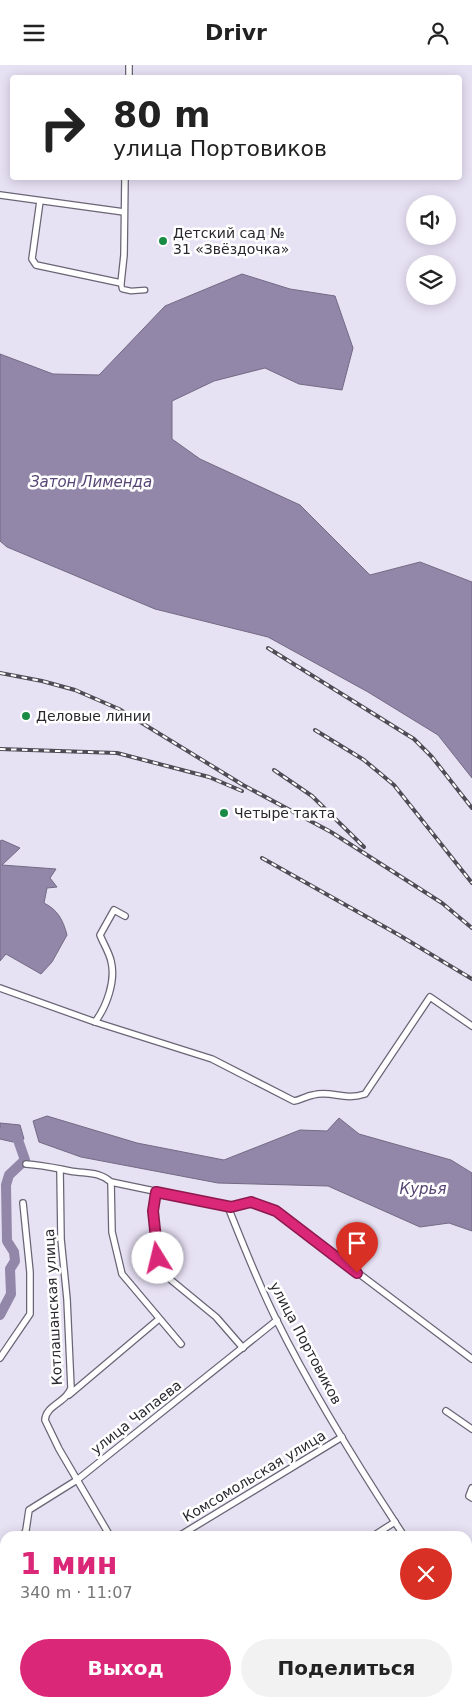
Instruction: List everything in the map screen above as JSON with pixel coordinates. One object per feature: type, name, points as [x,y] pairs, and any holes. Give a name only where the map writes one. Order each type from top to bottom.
[{"type":"street","points":[[125,180],[122,289],[131,291],[145,290]]},
{"type":"street","points":[[0,195],[124,212]]},
{"type":"street","points":[[40,201],[32,259],[36,265],[121,283]]},
{"type":"street","points":[[95,1022],[106,1000],[112,982],[112,961],[100,935],[114,910],[126,916]]},
{"type":"street","points":[[0,988],[95,1022],[212,1059],[294,1101],[303,1100],[312,1095],[328,1094],[353,1098],[365,1094],[430,997],[472,1026]]},
{"type":"street","points":[[26,1164],[46,1165],[60,1169],[93,1173],[102,1175],[111,1182],[228,1207],[251,1202],[276,1211],[472,1359]]},
{"type":"street","name":"Котлашанская улица","points":[[60,1169],[61,1239],[70,1371],[69,1395],[48,1410],[45,1420],[52,1436],[107,1531]]},
{"type":"street","points":[[111,1182],[112,1232],[122,1274],[180,1344]]},
{"type":"street","points":[[156,1192],[153,1211],[158,1258],[171,1280],[216,1317],[243,1348]]},
{"type":"street","points":[[0,1358],[30,1314],[30,1272],[24,1232],[23,1203]]},
{"type":"street","name":"улица Портовиков","points":[[228,1207],[276,1320],[342,1437],[401,1531]]},
{"type":"street","points":[[69,1395],[159,1319]]},
{"type":"street","name":"улица Чапаева","points":[[26,1531],[29,1510],[78,1480],[276,1320]]},
{"type":"street","points":[[446,1411],[472,1429]]},
{"type":"street","name":"Комсомольская улица","points":[[187,1531],[342,1437]]},
{"type":"street","points":[[472,1488],[469,1496],[472,1498]]},
{"type":"street","points":[[381,1531],[395,1522]]},
{"type":"water","name":"Затон Лименда","points":[[242,274],[290,289],[335,296],[353,348],[342,390],[299,384],[265,368],[214,381],[172,401],[172,439],[200,459],[300,505],[370,575],[420,562],[472,582],[472,778],[438,735],[368,692],[268,637],[155,609],[7,547],[0,541],[0,354],[53,374],[99,375],[165,306]]},
{"type":"water","points":[[2,840],[20,848],[2,865],[56,869],[50,878],[57,887],[47,888],[44,903],[59,916],[67,935],[52,962],[41,974],[6,954],[0,961],[0,841]]},
{"type":"water","name":"Курья","points":[[47,1116],[137,1143],[224,1160],[300,1130],[327,1131],[339,1118],[359,1134],[451,1160],[472,1173],[472,1231],[449,1223],[420,1227],[328,1186],[218,1183],[81,1157],[39,1142],[33,1121]]},
{"type":"water","points":[[0,1123],[20,1125],[24,1139],[13,1142],[0,1139]]},
{"type":"waterway","points":[[0,1133],[17,1137],[25,1160],[9,1175],[6,1185],[7,1241],[14,1252],[15,1261],[10,1269],[11,1294],[0,1315]]},
{"type":"railway","points":[[268,648],[414,739],[432,757],[472,808]]},
{"type":"railway","points":[[0,673],[75,690],[119,709],[243,785],[331,832],[442,903],[472,928]]},
{"type":"railway","points":[[315,730],[364,760],[394,785],[472,883]]},
{"type":"railway","points":[[0,749],[117,753],[209,777],[242,791]]},
{"type":"railway","points":[[274,770],[312,796],[364,847]]},
{"type":"railway","points":[[262,858],[399,935],[472,979]]},
{"type":"place","name":"Детский сад № 31 «Звёздочка»","points":[[163,241]]},
{"type":"place","name":"Деловые линии","points":[[26,716]]},
{"type":"place","name":"Четыре такта","points":[[224,813]]},
{"type":"route","points":[[158,1258],[154,1238],[153,1211],[156,1192],[231,1207],[251,1202],[267,1207],[276,1211],[357,1273]]}]
